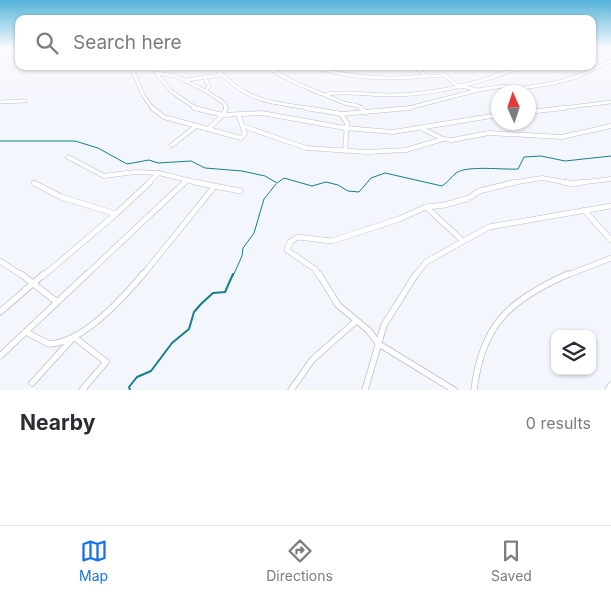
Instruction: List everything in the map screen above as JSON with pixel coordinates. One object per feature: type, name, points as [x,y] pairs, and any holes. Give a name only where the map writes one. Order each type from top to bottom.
[{"type":"street","points":[[133,70],[140,89],[159,114],[195,127],[241,138],[245,136],[238,116]]},
{"type":"street","points":[[217,70],[231,84],[256,99],[341,114],[401,110],[478,90],[504,86],[517,89],[554,82],[576,77],[591,70]]},
{"type":"street","points":[[272,70],[295,84],[327,94],[347,105],[360,106],[366,113]]},
{"type":"street","points":[[323,70],[331,73],[368,78],[399,79],[446,76]]},
{"type":"street","points":[[419,70],[426,76]]},
{"type":"street","points":[[438,70],[469,93]]},
{"type":"street","points":[[327,94],[348,91],[395,95],[461,87],[510,70]]},
{"type":"street","points":[[208,129],[223,115],[226,108],[224,103],[186,80],[163,72],[156,73],[169,91],[185,104],[210,114],[223,115],[238,116],[264,113],[331,127],[392,132],[422,129],[458,120],[491,116]]},
{"type":"street","points":[[205,79],[220,75]]},
{"type":"street","points":[[186,80],[198,76],[205,79],[209,86],[206,91]]},
{"type":"street","points":[[461,87],[478,90]]},
{"type":"street","points":[[0,102],[25,101]]},
{"type":"street","points":[[536,111],[611,102]]},
{"type":"street","points":[[341,114],[346,121],[347,128],[345,151]]},
{"type":"street","points":[[243,126],[306,148],[345,151],[406,150],[443,139],[458,140],[489,133],[562,137],[611,126]]},
{"type":"street","points":[[172,145],[195,127]]},
{"type":"street","points":[[422,129],[443,139]]},
{"type":"street","points":[[68,157],[104,176],[135,172],[160,173],[214,187],[240,191]]},
{"type":"street","points":[[0,312],[116,214],[160,173]]},
{"type":"street","points":[[454,390],[379,344],[368,330],[338,305],[315,269],[286,249],[293,238],[332,241],[399,219],[426,207],[445,205],[469,198],[479,191],[529,179],[542,178],[574,184],[591,180],[611,179]]},
{"type":"street","points":[[0,356],[187,180]]},
{"type":"street","points":[[34,182],[61,197],[116,214]]},
{"type":"street","points":[[26,332],[48,344],[58,344],[88,329],[119,300],[174,239],[214,187]]},
{"type":"street","points":[[365,390],[384,325],[421,267],[489,227],[611,206]]},
{"type":"street","points":[[426,207],[463,241]]},
{"type":"street","points":[[584,210],[611,240]]},
{"type":"street","points":[[474,390],[476,370],[485,341],[506,310],[522,299],[576,270],[611,258]]},
{"type":"street","points":[[0,261],[35,283],[57,302]]},
{"type":"street","points":[[291,390],[312,360],[356,321]]},
{"type":"street","points":[[32,383],[74,337]]},
{"type":"street","points":[[74,337],[106,362],[82,390]]},
{"type":"street","points":[[608,390],[611,385]]},
{"type":"waterway","points":[[0,141],[75,141],[98,148],[127,164],[149,160],[158,163],[191,161],[205,168],[242,171],[265,176],[277,183],[284,178],[312,186],[326,182],[338,185],[348,191],[359,192],[371,178],[385,173],[442,186],[456,173],[468,169],[518,169],[524,157],[541,156],[565,161],[611,156]]},
{"type":"waterway","points":[[233,276],[242,256],[243,248],[254,233],[264,199],[276,184]]},
{"type":"waterway","points":[[130,390],[129,387],[137,377],[151,371],[172,343],[189,329],[194,312],[201,304],[213,293],[225,292],[233,274]]}]
